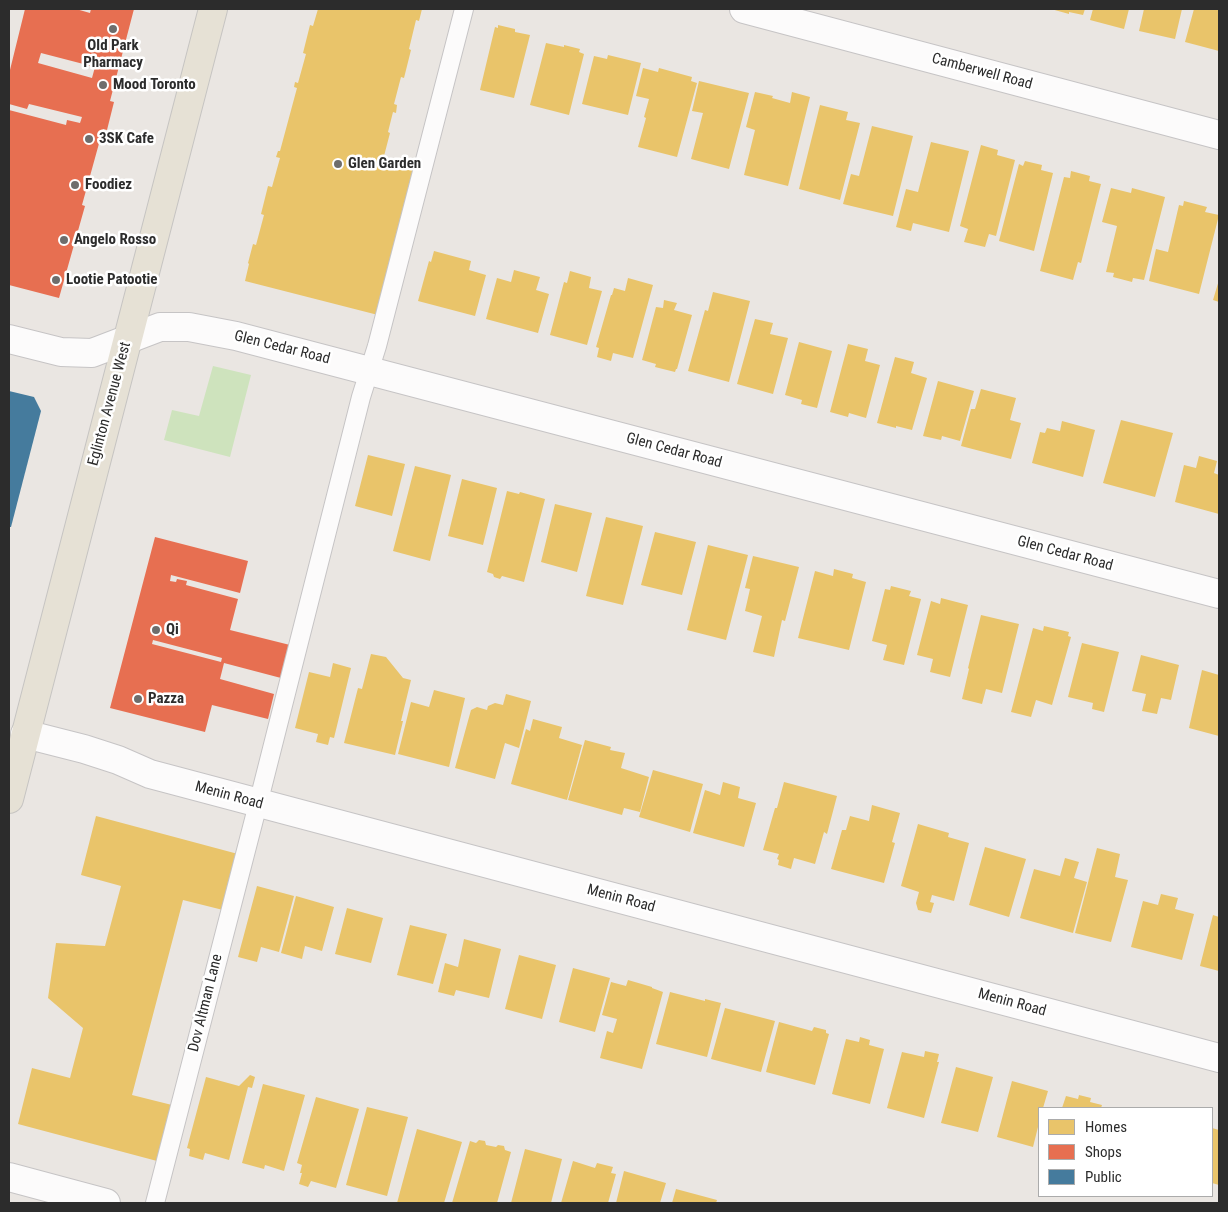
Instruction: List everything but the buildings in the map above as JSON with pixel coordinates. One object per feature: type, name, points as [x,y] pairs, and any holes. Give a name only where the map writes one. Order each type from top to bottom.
[{"type":"main road","name":"Eglinton Avenue West","points":[[9,799],[213,9]]},
{"type":"street","name":"Camberwell Road","points":[[744,9],[1219,135]]},
{"type":"street","name":"Glen Cedar Road","points":[[9,339],[61,352],[92,353],[160,327],[189,327],[236,336],[1219,594]]},
{"type":"street","name":"Menin Road","points":[[25,734],[84,749],[118,760],[150,774],[258,804],[1219,1058]]},
{"type":"street","points":[[9,1177],[106,1203]]},
{"type":"lane","name":"Dov Altman Lane","points":[[155,1203],[361,397],[370,371],[464,9]]},
{"type":"green space","points":[[213,366],[251,375],[230,457],[164,440],[172,410],[199,416]]},
{"type":"place","name":"Old Park Pharmacy","points":[[113,29]]},
{"type":"place","name":"Mood Toronto","points":[[103,85]]},
{"type":"place","name":"3SK Cafe","points":[[89,139]]},
{"type":"place","name":"Glen Garden","points":[[338,164]]},
{"type":"place","name":"Foodiez","points":[[75,185]]},
{"type":"place","name":"Angelo Rosso","points":[[64,240]]},
{"type":"place","name":"Lootie Patootie","points":[[56,280]]},
{"type":"place","name":"Qi","points":[[156,630]]},
{"type":"place","name":"Pazza","points":[[138,699]]}]
